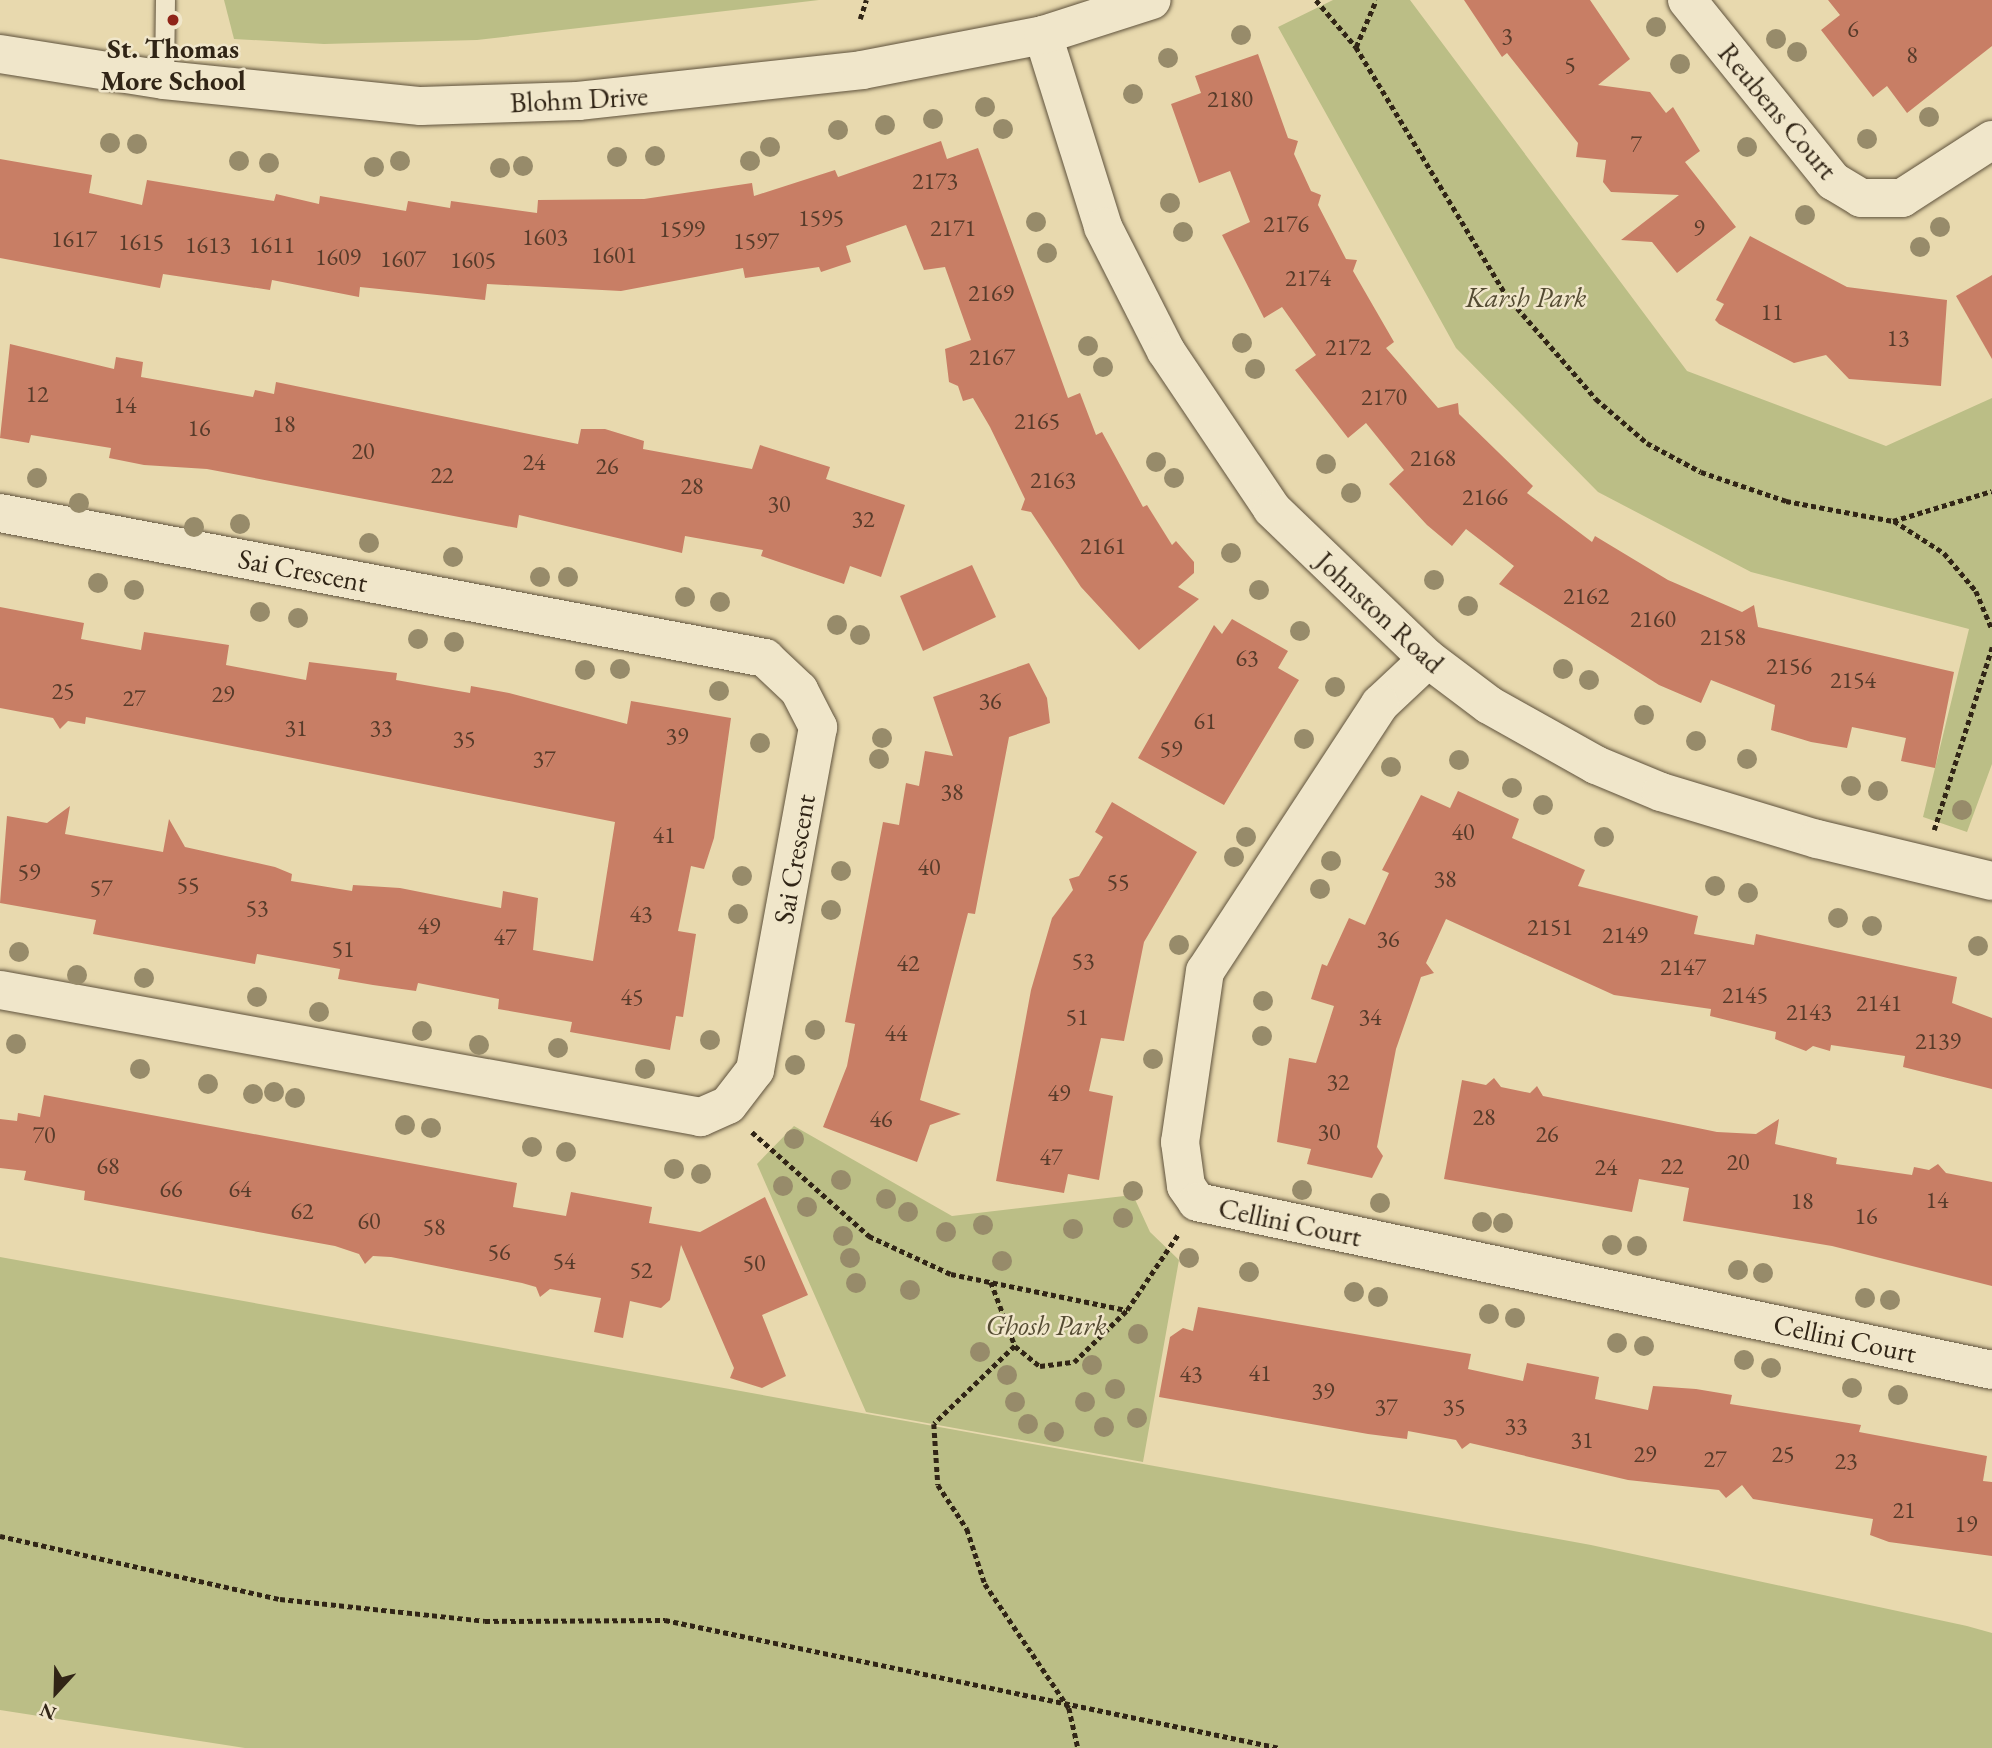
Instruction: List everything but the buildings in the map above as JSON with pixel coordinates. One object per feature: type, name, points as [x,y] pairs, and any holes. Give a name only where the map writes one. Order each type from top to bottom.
[{"type":"street","name":"Blohm Drive","points":[[0,54],[164,80],[421,106],[578,101],[862,70],[1043,35],[1152,0]]},
{"type":"street","name":"Reubens Court","points":[[1687,0],[1833,181],[1861,198],[1902,198],[1992,140]]},
{"type":"street","name":"Johnston Road","points":[[1043,35],[1103,228],[1166,351],[1272,509],[1428,659],[1489,705],[1595,765],[1686,800],[1923,865],[1992,881]]},
{"type":"street","name":"Sai Crescent","points":[[0,513],[765,658],[799,690],[818,727],[755,1070],[728,1105]]},
{"type":"street","name":"Cellini Court","points":[[1428,659],[1380,704],[1205,971],[1180,1142],[1186,1186],[1197,1202],[1992,1370]]},
{"type":"street","points":[[0,990],[665,1113],[701,1116],[728,1105]]},
{"type":"lane","points":[[164,80],[165,0]]},
{"type":"path","points":[[860,19],[866,0]]},
{"type":"path","points":[[1316,0],[1356,47],[1506,295],[1596,399],[1647,443],[1700,472],[1786,501],[1893,521],[1944,553],[1976,591],[1992,629]]},
{"type":"path","points":[[1356,47],[1376,0]]},
{"type":"path","points":[[1893,521],[1992,491]]},
{"type":"path","points":[[1923,865],[1992,647]]},
{"type":"path","points":[[728,1105],[773,1154],[869,1236],[951,1275],[1127,1310]]},
{"type":"path","points":[[991,1282],[1014,1346],[1040,1366],[1074,1362],[1127,1310],[1197,1202]]},
{"type":"path","points":[[1014,1346],[934,1424],[938,1485],[967,1529],[985,1584],[1069,1708],[1078,1748]]},
{"type":"path","points":[[0,1536],[280,1599],[485,1621],[665,1620],[1069,1708],[1280,1748]]},
{"type":"green space","points":[[224,0],[819,0],[477,40],[324,44],[234,39]]},
{"type":"green space","name":"Karsh Park","points":[[1333,0],[1410,0],[1687,371],[1886,446],[1992,398],[1992,764],[1967,832],[1923,817],[1969,629],[1751,572],[1598,492],[1456,348],[1278,27]]},
{"type":"green space","name":"Ghosh Park","points":[[794,1126],[952,1216],[1133,1195],[1150,1232],[1179,1260],[1143,1462],[866,1412],[757,1164]]},
{"type":"green space","points":[[0,1257],[1591,1545],[1967,1626],[1992,1633],[1992,1748],[245,1748],[0,1710]]},
{"type":"place","name":"St. Thomas More School","points":[[173,20]]}]
